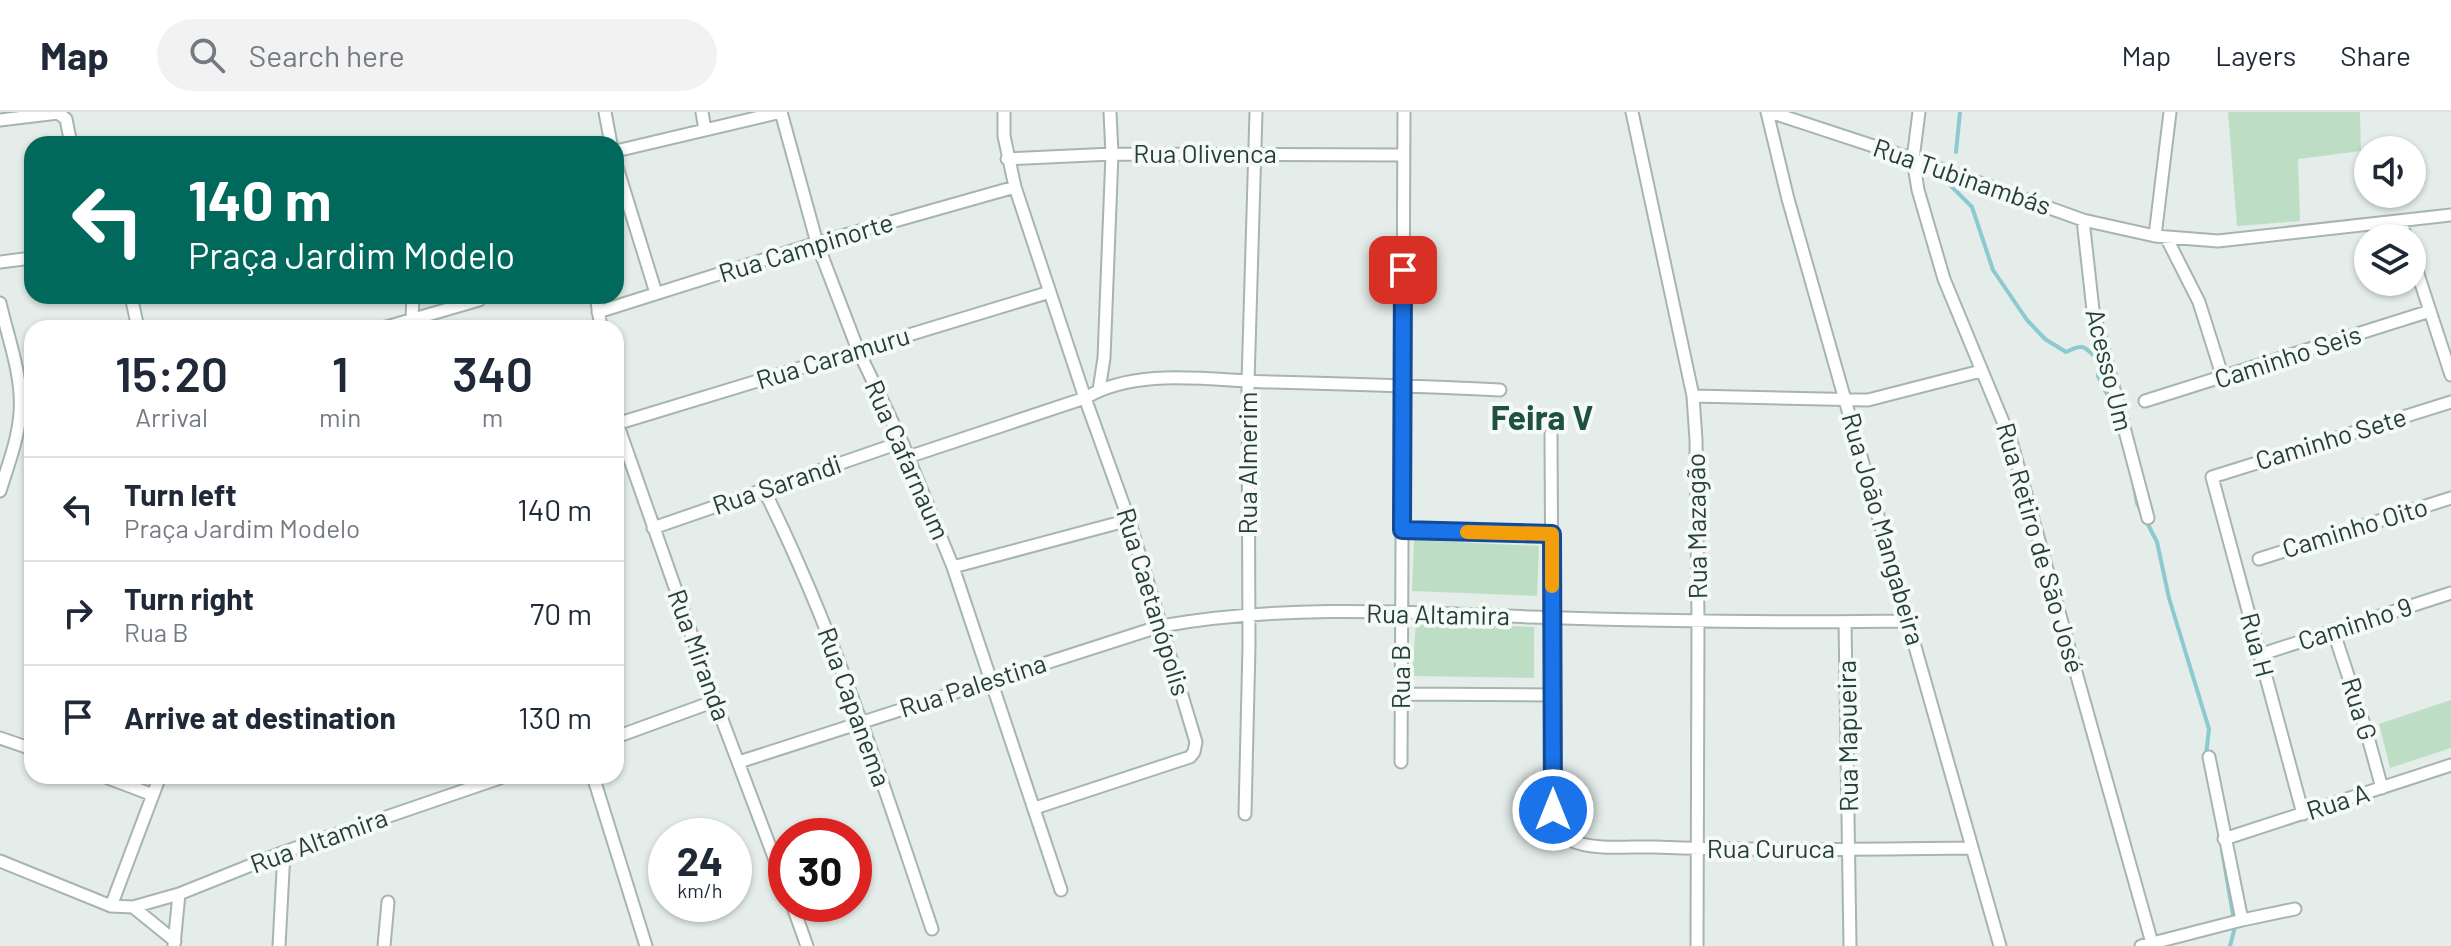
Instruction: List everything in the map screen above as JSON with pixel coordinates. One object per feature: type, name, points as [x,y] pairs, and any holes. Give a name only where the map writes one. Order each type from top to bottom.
[{"type":"street","points":[[605,112],[610,136]]},
{"type":"street","points":[[702,112],[705,130]]},
{"type":"street","points":[[624,149],[781,112]]},
{"type":"street","name":"Rua Cafarnaum","points":[[781,112],[817,243],[858,350],[902,442],[953,567],[1061,890]]},
{"type":"street","name":"Rua Caetanópolis","points":[[1004,112],[1007,159],[1015,187],[1129,520],[1196,742],[1190,757],[1035,808]]},
{"type":"street","points":[[1099,390],[1104,358],[1112,154],[1110,112]]},
{"type":"street","name":"Rua Almerim","points":[[1245,814],[1248,382],[1256,112]]},
{"type":"street","name":"Rua B","points":[[1401,762],[1404,112]]},
{"type":"street","name":"Rua Mazagão","points":[[1632,112],[1693,396],[1698,621],[1697,946]]},
{"type":"street","name":"Rua Tubinambás","points":[[1769,112],[2083,220],[2160,236],[2218,241],[2451,215]]},
{"type":"street","name":"Rua João Mangabeira","points":[[1769,112],[1788,199],[2000,946]]},
{"type":"street","name":"Rua Retiro de São José","points":[[1919,112],[1913,159],[1918,190],[1944,279],[2011,441],[2146,944]]},
{"type":"street","points":[[2170,112],[2160,236],[2203,312],[2223,378]]},
{"type":"street","points":[[0,120],[58,113],[68,125],[70,136]]},
{"type":"street","name":"Rua Olivenca","points":[[1007,159],[1112,154],[1402,155]]},
{"type":"street","name":"Rua Campinorte","points":[[624,303],[817,243],[1015,187]]},
{"type":"street","points":[[624,190],[656,293]]},
{"type":"street","name":"Acesso Um","points":[[2083,220],[2093,310],[2148,518]]},
{"type":"street","points":[[0,262],[24,259]]},
{"type":"street","name":"Rua Caramuru","points":[[624,420],[1050,292]]},
{"type":"street","points":[[2425,296],[2451,375]]},
{"type":"street","points":[[0,303],[18,381],[20,410],[16,441],[0,491]]},
{"type":"street","points":[[422,320],[468,304]]},
{"type":"street","points":[[597,304],[600,320]]},
{"type":"street","name":"Rua Campinorte","points":[[598,312],[622,304]]},
{"type":"street","name":"Caminho Seis","points":[[2145,401],[2430,311]]},
{"type":"street","points":[[1693,396],[1879,398],[1981,371]]},
{"type":"street","points":[[908,457],[1085,398],[1099,390],[1145,381],[1403,385],[1500,390]]},
{"type":"street","name":"Caminho Sete","points":[[2212,477],[2451,402]]},
{"type":"street","points":[[1402,694],[1552,695],[1551,434]]},
{"type":"street","name":"Rua Sarandi","points":[[653,528],[902,442]]},
{"type":"street","name":"Rua Miranda","points":[[624,445],[768,840]]},
{"type":"street","name":"Rua H","points":[[2212,477],[2303,814]]},
{"type":"street","name":"Rua Capanema","points":[[764,490],[820,614],[862,722],[932,929]]},
{"type":"street","name":"Caminho Oito","points":[[2259,559],[2451,498]]},
{"type":"street","points":[[953,567],[1129,520]]},
{"type":"street","points":[[1402,530],[1552,534]]},
{"type":"street","name":"Caminho 9","points":[[2259,655],[2451,593]]},
{"type":"street","name":"Rua Altamira","points":[[1161,626],[1248,615],[1401,612],[1698,621],[1908,621]]},
{"type":"street","name":"Rua Mapueira","points":[[1845,622],[1850,946]]},
{"type":"street","name":"Rua Palestina","points":[[739,762],[1161,626]]},
{"type":"street","name":"Rua G","points":[[2333,630],[2382,788]]},
{"type":"street","name":"Rua Curuca","points":[[1552,695],[1555,826],[1571,841],[1589,845],[1697,849],[1972,848]]},
{"type":"street","points":[[624,734],[715,701]]},
{"type":"street","points":[[0,738],[24,746]]},
{"type":"street","points":[[2209,757],[2238,921]]},
{"type":"street","name":"Rua A","points":[[2224,839],[2451,765]]},
{"type":"street","points":[[124,784],[153,795]]},
{"type":"street","points":[[111,906],[157,784]]},
{"type":"street","name":"Rua Altamira","points":[[0,861],[111,906],[133,907],[179,894],[284,852],[483,784]]},
{"type":"street","points":[[595,784],[646,946]]},
{"type":"street","points":[[279,946],[284,852]]},
{"type":"street","points":[[174,943],[179,894]]},
{"type":"street","points":[[387,945],[388,902]]},
{"type":"street","points":[[133,907],[174,943]]},
{"type":"street","points":[[2146,944],[2295,909]]},
{"type":"street","points":[[798,922],[807,946]]},
{"type":"green space","points":[[2228,112],[2360,112],[2361,136],[2354,136],[2354,152],[2298,159],[2300,221],[2237,226]]},
{"type":"green space","points":[[1414,540],[1539,546],[1537,596],[1412,591]]},
{"type":"green space","points":[[1416,622],[1534,627],[1534,678],[1412,676]]},
{"type":"green space","points":[[2451,700],[2451,748],[2390,768],[2379,724]]},
{"type":"waterway","points":[[1956,152],[1960,112]]},
{"type":"waterway","points":[[1950,185],[1972,207],[1993,270],[2027,320],[2045,339],[2066,352],[2080,347],[2093,355],[2098,360],[2098,376],[2113,406]]},
{"type":"waterway","points":[[2133,481],[2137,503],[2157,542],[2169,598],[2209,729],[2206,755]]},
{"type":"waterway","points":[[2222,850],[2235,927],[2230,946]]},
{"type":"slow traffic","points":[[1467,532],[1552,534],[1552,586]]},
{"type":"district","name":"Feira V","points":[[1542,418]]},
{"type":"route","points":[[1403,270],[1402,530],[1552,534],[1553,810]]}]
